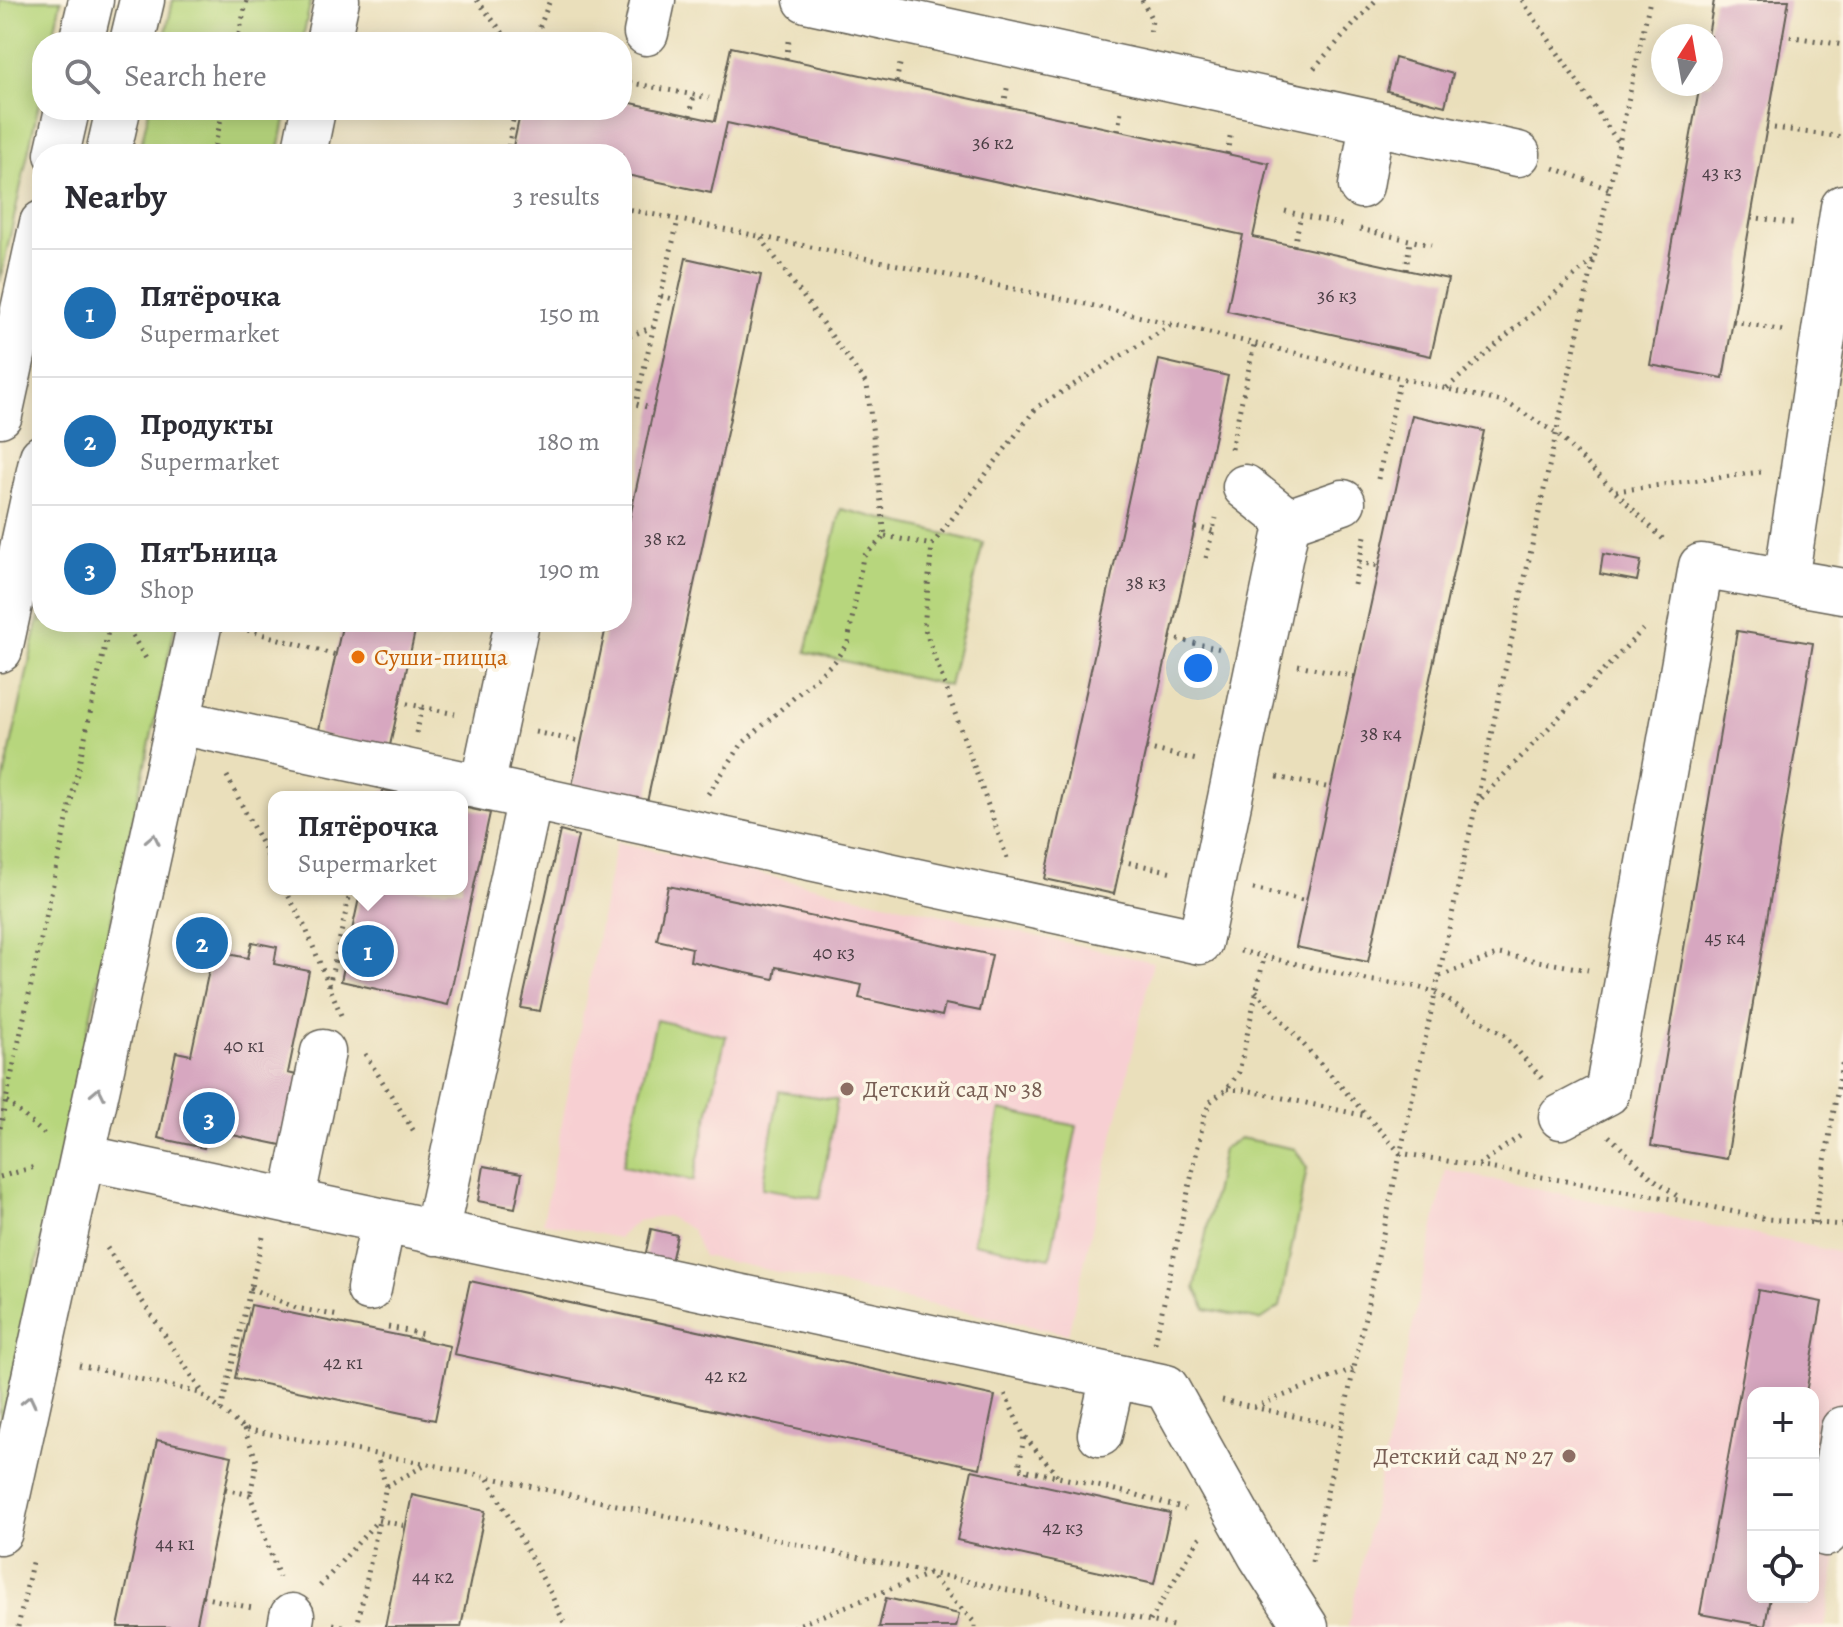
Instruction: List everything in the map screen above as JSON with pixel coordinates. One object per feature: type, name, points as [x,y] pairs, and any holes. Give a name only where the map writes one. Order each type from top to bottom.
[{"type":"street","points":[[83,32],[91,0]]},
{"type":"street","points":[[134,32],[142,0]]},
{"type":"street","points":[[330,32],[337,0]]},
{"type":"street","points":[[806,0],[1518,154]]},
{"type":"street","points":[[59,144],[65,120]]},
{"type":"street","points":[[110,144],[116,120]]},
{"type":"street","points":[[315,120],[320,144]]},
{"type":"street","points":[[1361,186],[1372,123]]},
{"type":"street","points":[[1786,580],[1843,207]]},
{"type":"street","points":[[0,415],[32,269]]},
{"type":"street","points":[[1245,487],[1288,521]]},
{"type":"street","points":[[1288,521],[1343,502]]},
{"type":"street","points":[[0,650],[32,503]]},
{"type":"street","points":[[179,722],[1200,942],[1288,521]]},
{"type":"street","points":[[1570,1112],[1607,1093],[1701,566],[1843,591]]},
{"type":"street","points":[[0,1532],[62,1155],[179,722],[215,632]]},
{"type":"street","points":[[482,787],[515,632]]},
{"type":"street","points":[[436,1233],[530,798]]},
{"type":"street","points":[[283,1200],[323,1052]]},
{"type":"street","points":[[62,1155],[1142,1382],[1303,1623]]},
{"type":"street","points":[[369,1289],[383,1222]]},
{"type":"street","points":[[1100,1434],[1142,1382]]},
{"type":"street","points":[[1826,1534],[1842,1446]]},
{"type":"path","points":[[239,32],[247,0]]},
{"type":"path","points":[[477,0],[502,32]]},
{"type":"path","points":[[538,32],[550,0]]},
{"type":"path","points":[[1281,105],[1376,0]]},
{"type":"path","points":[[1522,0],[1619,143]]},
{"type":"path","points":[[1303,1623],[1400,1153],[1650,0]]},
{"type":"path","points":[[1782,35],[1843,45]]},
{"type":"path","points":[[632,83],[709,98]]},
{"type":"path","points":[[690,116],[694,95]]},
{"type":"path","points":[[215,144],[221,120]]},
{"type":"path","points":[[509,144],[513,120]]},
{"type":"path","points":[[1766,127],[1843,137]]},
{"type":"path","points":[[1518,154],[1609,189]]},
{"type":"path","points":[[632,210],[1082,303],[1507,403],[1556,433],[1659,538],[1701,566]]},
{"type":"path","points":[[1294,246],[1301,215]]},
{"type":"path","points":[[654,409],[636,404],[678,219]]},
{"type":"path","points":[[760,237],[867,385],[885,536]]},
{"type":"path","points":[[1406,270],[1410,241]]},
{"type":"path","points":[[1447,388],[1593,260]]},
{"type":"path","points":[[661,296],[677,300]]},
{"type":"path","points":[[632,335],[654,326]]},
{"type":"path","points":[[1024,904],[924,627],[932,545],[1037,407],[1170,326]]},
{"type":"path","points":[[1615,491],[1803,467]]},
{"type":"path","points":[[1195,527],[1213,531]]},
{"type":"path","points":[[885,536],[932,545]]},
{"type":"path","points":[[682,830],[742,744],[835,661],[848,642],[863,557],[885,536]]},
{"type":"path","points":[[1359,562],[1379,566]]},
{"type":"path","points":[[1475,805],[1649,622]]},
{"type":"path","points":[[0,1128],[108,632]]},
{"type":"path","points":[[248,632],[336,655]]},
{"type":"path","points":[[222,767],[268,856]]},
{"type":"path","points":[[329,986],[350,895]]},
{"type":"path","points":[[1200,942],[1435,992],[1504,1035],[1570,1112],[1684,1201]]},
{"type":"path","points":[[1439,976],[1499,954],[1629,977]]},
{"type":"path","points":[[1264,957],[1239,1072],[1227,1089],[1210,1102],[1205,1114],[1142,1382],[1342,1427]]},
{"type":"path","points":[[1256,991],[1400,1153],[1684,1201],[1767,1219],[1843,1225]]},
{"type":"path","points":[[1814,1223],[1843,1059]]},
{"type":"path","points":[[1227,1089],[1246,1090],[1367,1116]]},
{"type":"path","points":[[0,1177],[62,1155],[6,1100]]},
{"type":"path","points":[[1478,1166],[1531,1128],[1570,1112]]},
{"type":"path","points":[[221,1410],[250,1288],[283,1200]]},
{"type":"path","points":[[102,1241],[206,1397]]},
{"type":"path","points":[[250,1288],[296,1308]]},
{"type":"path","points":[[74,1364],[200,1393],[244,1429],[428,1464],[1178,1627]]},
{"type":"path","points":[[1254,1407],[1354,1369]]},
{"type":"path","points":[[1000,1383],[1024,1436],[1058,1476]]},
{"type":"path","points":[[244,1429],[257,1461],[250,1495],[291,1622]]},
{"type":"path","points":[[1024,1436],[1019,1468],[1145,1499]]},
{"type":"path","points":[[357,1627],[386,1486],[377,1456]]},
{"type":"path","points":[[386,1486],[428,1464]]},
{"type":"path","points":[[1025,1481],[1028,1470]]},
{"type":"path","points":[[488,1479],[566,1627]]},
{"type":"path","points":[[225,1489],[250,1495]]},
{"type":"path","points":[[1135,1505],[1137,1495]]},
{"type":"path","points":[[291,1622],[378,1520]]},
{"type":"path","points":[[378,1520],[406,1526]]},
{"type":"path","points":[[1150,1622],[1206,1528]]},
{"type":"path","points":[[793,1627],[929,1574]]},
{"type":"path","points":[[929,1574],[975,1623],[975,1627]]},
{"type":"path","points":[[202,1597],[291,1622]]},
{"type":"path","points":[[1127,1627],[1129,1618]]},
{"type":"shaded area","name":"Детский сад № 38","points":[[616,842],[1153,962],[1068,1334],[703,1256],[692,1230],[667,1216],[637,1221],[618,1238],[543,1222]]},
{"type":"shaded area","name":"Детский сад № 27","points":[[1446,1170],[1843,1253],[1843,1518],[1825,1627],[1348,1627]]},
{"type":"green space","points":[[0,0],[61,0],[54,32],[32,32],[32,120],[35,120],[0,282]]},
{"type":"green space","points":[[173,0],[311,0],[304,32],[166,32]]},
{"type":"green space","points":[[147,120],[285,120],[280,144],[141,144]]},
{"type":"green space","points":[[841,509],[983,543],[949,686],[806,652]]},
{"type":"green space","points":[[36,632],[174,632],[0,1432],[0,797]]},
{"type":"green space","points":[[656,1020],[726,1036],[693,1181],[623,1166]]},
{"type":"green space","points":[[779,1091],[837,1100],[820,1198],[762,1188]]},
{"type":"green space","points":[[1000,1110],[1077,1126],[1050,1258],[973,1243]]},
{"type":"green space","points":[[1240,1138],[1295,1149],[1307,1168],[1280,1307],[1260,1320],[1206,1309],[1195,1288],[1223,1149]]},
{"type":"building","points":[[1714,0],[1789,0],[1723,378],[1650,365],[1698,96],[1723,96],[1723,24],[1710,24]]},
{"type":"building","points":[[731,47],[1269,163],[1253,237],[1448,279],[1431,356],[1227,311],[1243,235],[727,123],[711,193],[632,176],[632,144],[514,144],[519,120],[632,120],[632,103],[715,121]]},
{"type":"building","points":[[1395,58],[1453,74],[1445,106],[1387,91]]},
{"type":"building","points":[[686,258],[761,275],[647,802],[572,786],[605,632],[632,632],[632,508]]},
{"type":"building","points":[[1159,360],[1228,376],[1114,894],[1045,879]]},
{"type":"building","points":[[1412,415],[1484,431],[1368,962],[1296,947]]},
{"type":"building","points":[[1603,554],[1641,561],[1637,581],[1600,574]]},
{"type":"building","points":[[1737,631],[1813,643],[1727,1159],[1651,1146]]},
{"type":"building","points":[[341,632],[415,632],[389,750],[318,734]]},
{"type":"building","points":[[468,808],[490,813],[448,1005],[341,981],[360,895],[468,895]]},
{"type":"building","points":[[560,831],[578,836],[540,1011],[521,1008]]},
{"type":"building","points":[[668,886],[992,955],[980,1011],[945,1004],[942,1016],[859,998],[862,985],[776,967],[774,979],[690,961],[692,948],[657,940]]},
{"type":"building","points":[[252,942],[277,947],[274,964],[309,971],[288,1073],[300,1076],[286,1146],[208,1130],[204,1148],[158,1138],[176,1052],[191,1055],[213,951],[248,958]]},
{"type":"building","points":[[484,1166],[522,1173],[515,1208],[478,1201]]},
{"type":"building","points":[[651,1229],[677,1235],[671,1262],[645,1257]]},
{"type":"building","points":[[470,1281],[995,1396],[980,1468],[454,1354]]},
{"type":"building","points":[[1758,1290],[1822,1302],[1807,1387],[1747,1387],[1747,1603],[1769,1603],[1765,1626],[1700,1614]]},
{"type":"building","points":[[251,1305],[450,1346],[435,1420],[235,1378]]},
{"type":"building","points":[[157,1440],[232,1456],[196,1627],[118,1627]]},
{"type":"building","points":[[972,1470],[1170,1513],[1154,1584],[957,1540]]},
{"type":"building","points":[[412,1495],[485,1511],[461,1627],[385,1627]]},
{"type":"building","points":[[886,1598],[959,1614],[956,1627],[879,1627]]},
{"type":"place","name":"Суши-пицца","points":[[358,657]]},
{"type":"place","name":"Продукты","points":[[202,943]]},
{"type":"place","name":"Пятёрочка","points":[[368,951]]},
{"type":"place","name":"Детский сад № 38","points":[[847,1089]]},
{"type":"place","name":"ПятЪница","points":[[209,1118]]},
{"type":"place","name":"Детский сад № 27","points":[[1569,1456]]}]
